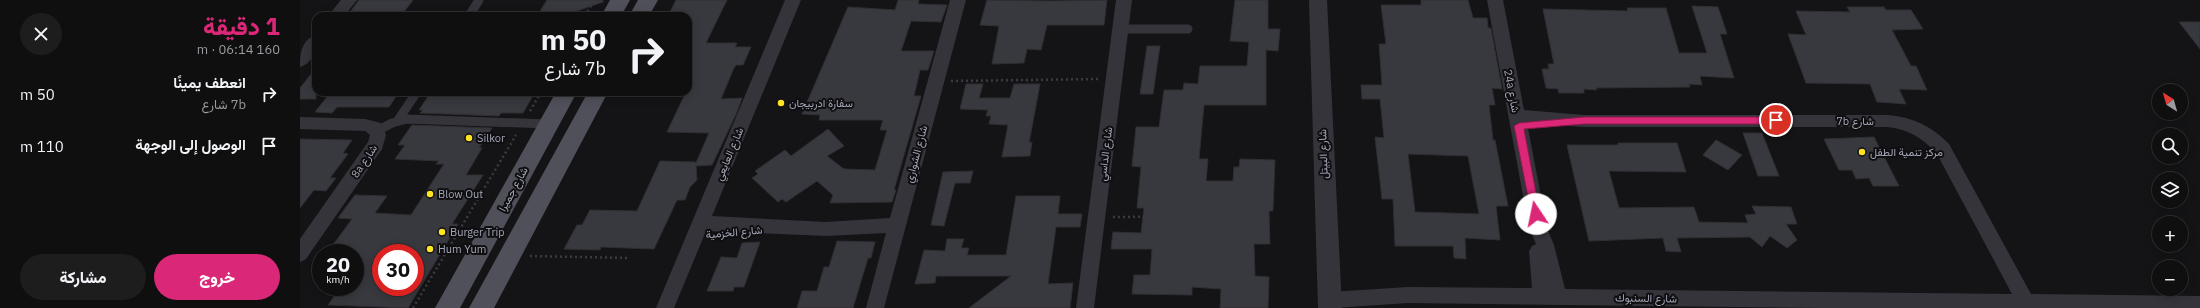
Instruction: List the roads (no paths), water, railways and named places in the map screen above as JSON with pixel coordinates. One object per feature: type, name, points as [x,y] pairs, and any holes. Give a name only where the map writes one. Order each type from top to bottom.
[{"type":"main road","points":[[612,12],[620,0]]},
{"type":"main road","points":[[641,12],[648,0]]},
{"type":"main road","name":"شارع جميرا","points":[[447,308],[565,96]]},
{"type":"main road","points":[[481,308],[596,96]]},
{"type":"street","points":[[339,12],[349,0]]},
{"type":"street","name":"شارع العايعي","points":[[665,308],[793,0]]},
{"type":"street","name":"شارع الشواري","points":[[875,308],[958,0]]},
{"type":"street","name":"شارع الداسي","points":[[1085,308],[1124,0]]},
{"type":"street","name":"شارع البيتل","points":[[1318,0],[1325,216],[1330,298]]},
{"type":"street","name":"24a شارع","points":[[1495,0],[1538,228],[1538,245],[1550,297]]},
{"type":"street","points":[[300,61],[312,46]]},
{"type":"street","name":"7b شارع","points":[[1518,121],[1887,120],[1913,126],[1935,140],[1943,149],[2026,302]]},
{"type":"street","name":"8a شارع","points":[[300,123],[365,124],[377,131],[378,139],[300,254]]},
{"type":"street","name":"شارع الخزمية","points":[[698,229],[755,231],[774,228],[895,231]]},
{"type":"street","points":[[1406,295],[1424,308]]},
{"type":"street","name":"شارع السنبوك","points":[[1330,298],[1406,295],[1550,297],[1809,304],[2026,302],[2200,304]]},
{"type":"lane","points":[[472,12],[479,0]]},
{"type":"lane","points":[[1120,29],[1188,29]]},
{"type":"lane","points":[[377,131],[398,120],[414,96]]},
{"type":"lane","points":[[398,120],[548,124]]},
{"type":"place","name":"سفارة ادربيجان","points":[[781,103]]},
{"type":"place","name":"Silkor","points":[[469,138]]},
{"type":"place","name":"مركز تنمية الطفل","points":[[1862,152]]},
{"type":"place","name":"Blow Out","points":[[430,194]]},
{"type":"place","name":"Burger Trip","points":[[442,232]]},
{"type":"place","name":"Hum Yum","points":[[430,249]]}]
